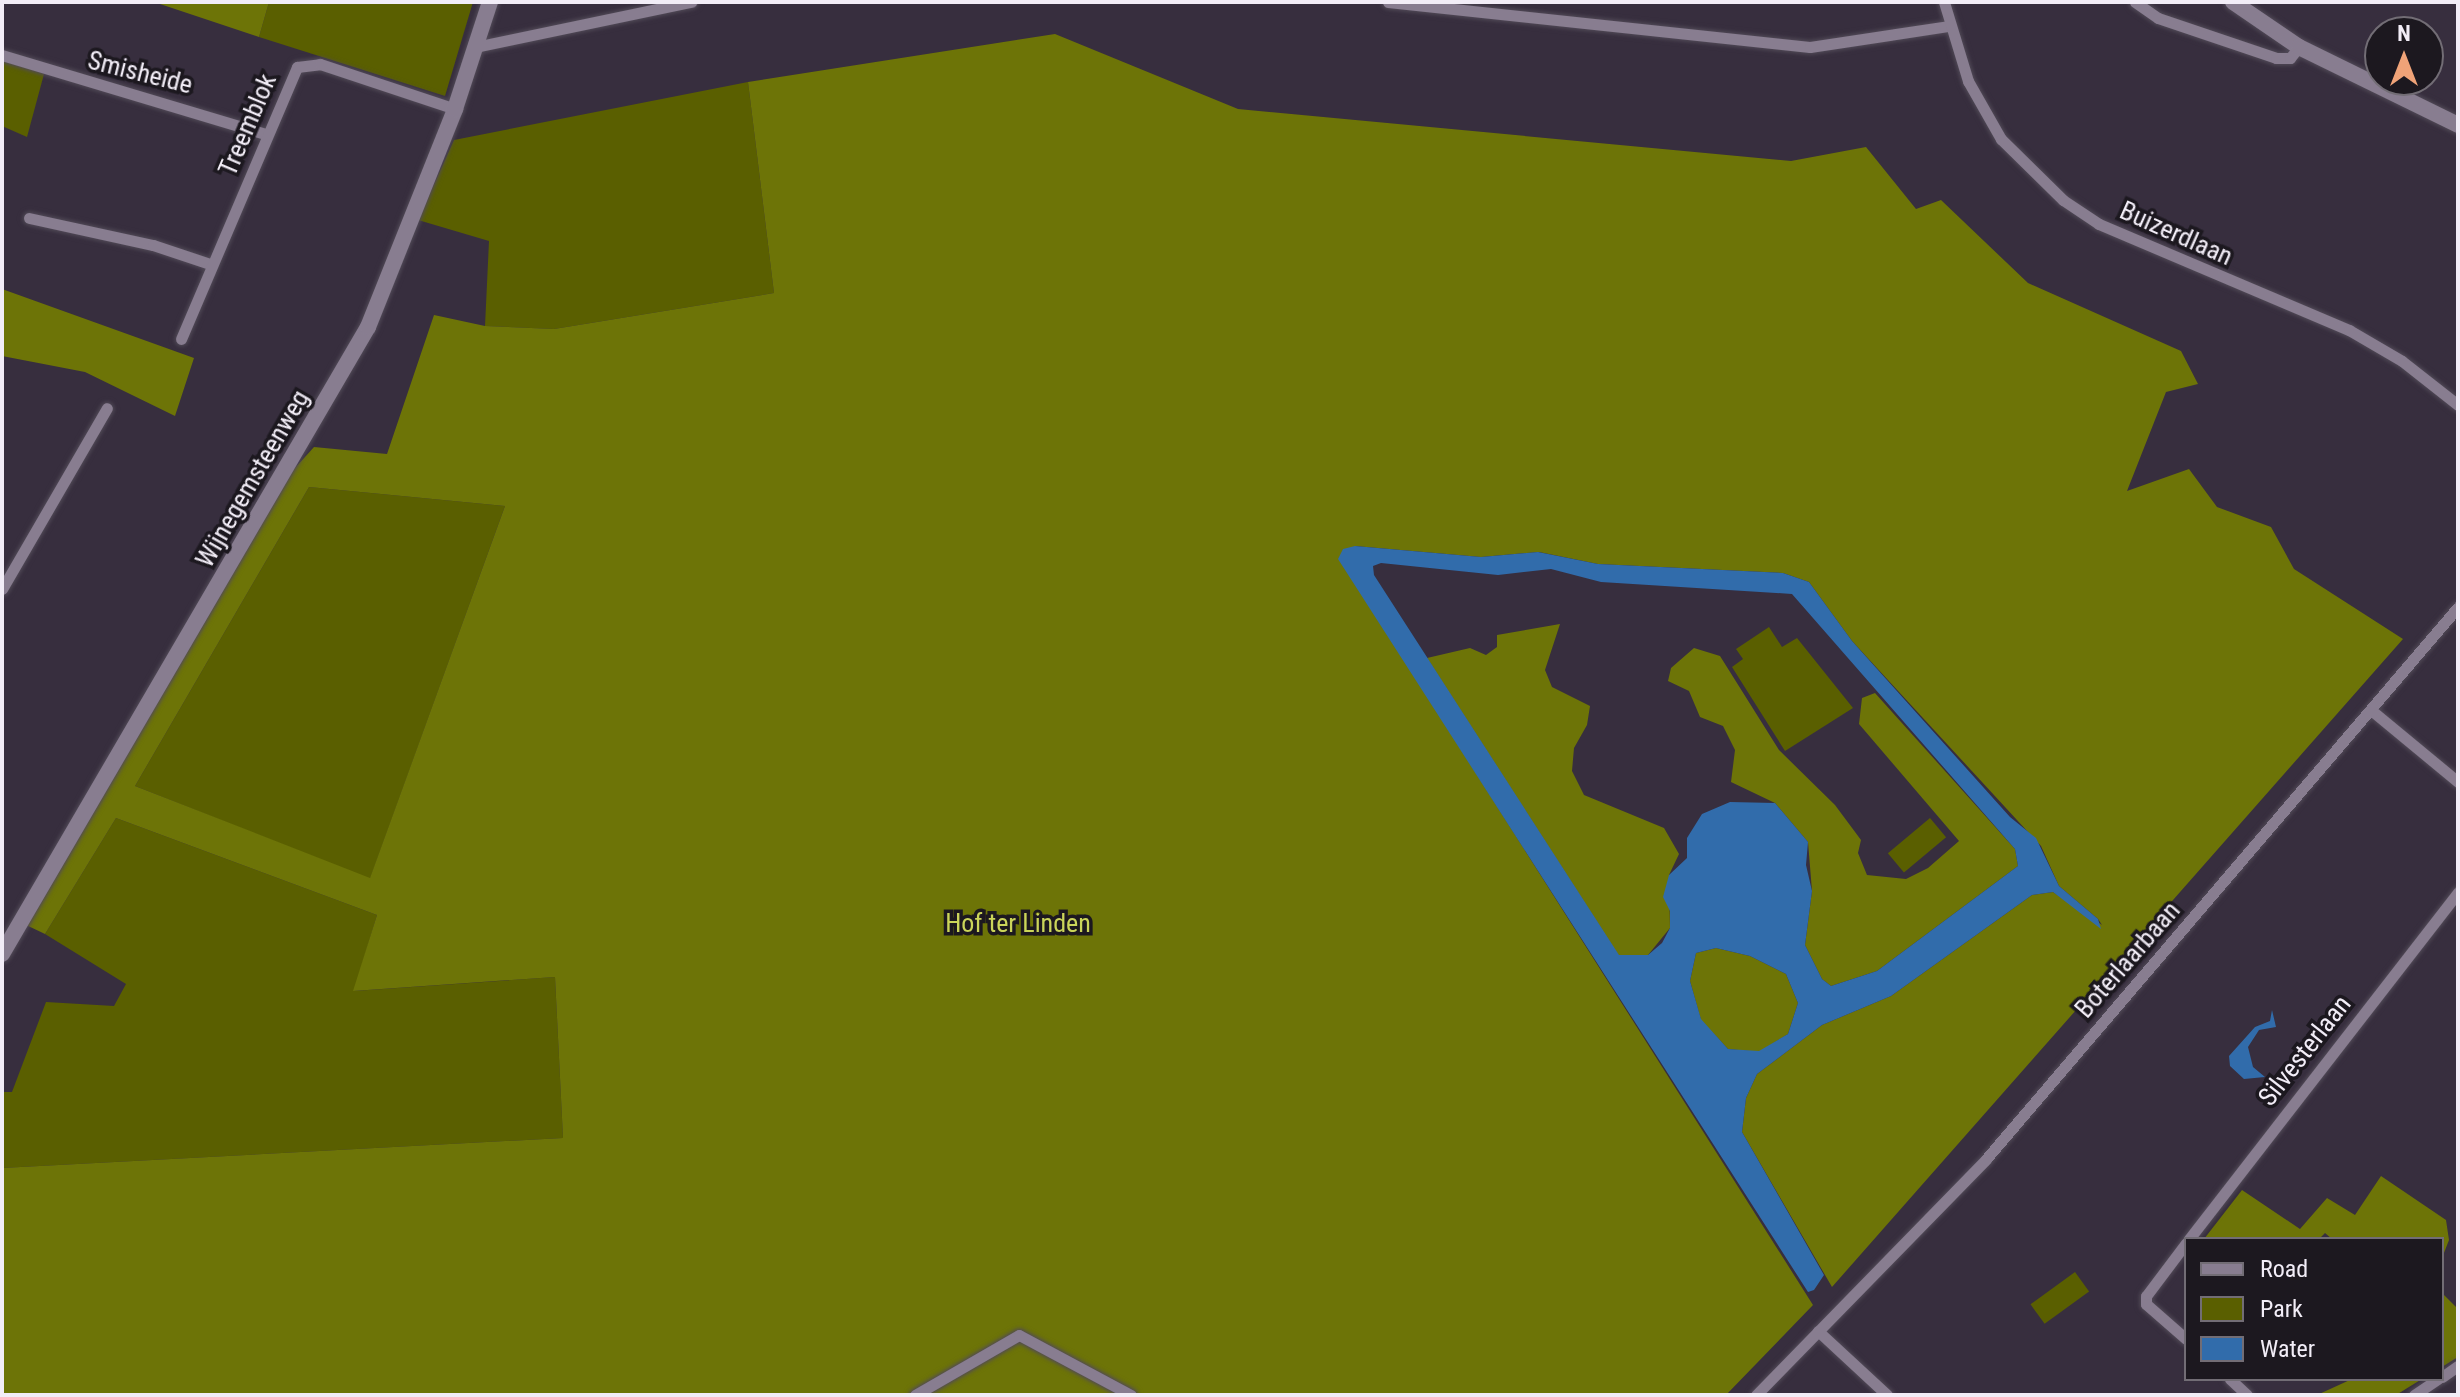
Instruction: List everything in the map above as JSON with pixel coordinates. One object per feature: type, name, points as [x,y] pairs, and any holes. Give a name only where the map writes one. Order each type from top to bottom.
[{"type":"street","name":"Wijnegemsteenweg","points":[[2,954],[355,352],[455,109],[490,2]]},
{"type":"street","points":[[475,47],[691,2]]},
{"type":"street","points":[[1388,2],[1800,47],[1850,45],[1949,26]]},
{"type":"street","name":"Buizerdlaan","points":[[1944,2],[1968,81],[2001,139],[2063,200],[2099,224],[2349,330],[2402,361],[2458,405]]},
{"type":"street","points":[[2135,2],[2158,18],[2276,58],[2290,58],[2299,47]]},
{"type":"street","points":[[2233,2],[2299,47],[2458,125]]},
{"type":"street","name":"Smisheide","points":[[2,55],[266,134]]},
{"type":"street","name":"Treemblok","points":[[181,339],[210,264],[294,73],[307,63],[455,109]]},
{"type":"street","points":[[29,218],[153,245],[210,264]]},
{"type":"street","points":[[2,589],[107,408]]},
{"type":"street","name":"Boterlaarbaan","points":[[1756,1395],[1986,1159],[2458,607]]},
{"type":"street","points":[[2371,710],[2458,782]]},
{"type":"street","name":"Silvesterlaan","points":[[2191,1237],[2458,892]]},
{"type":"street","name":"Silvesterlaan","points":[[2184,1246],[2146,1296],[2146,1304],[2184,1337]]},
{"type":"street","points":[[1818,1331],[1887,1395]]},
{"type":"street","points":[[915,1395],[1019,1335],[1131,1395]]},
{"type":"street","points":[[2232,1381],[2247,1395]]},
{"type":"street","points":[[2414,1395],[2435,1381]]},
{"type":"green space","points":[[154,2],[269,2],[259,37]]},
{"type":"green space","points":[[269,2],[473,2],[445,96],[259,37]]},
{"type":"green space","name":"Hof ter Linden","points":[[1055,34],[1238,109],[1791,161],[1866,147],[1916,209],[1941,200],[2028,283],[2181,351],[2198,384],[2166,392],[2127,491],[2189,469],[2217,507],[2271,527],[2294,569],[2403,639],[1832,1287],[1742,1132],[1746,1098],[1757,1074],[1822,1025],[1891,996],[2032,895],[2053,892],[2102,925],[2059,886],[2041,846],[1852,641],[1809,582],[1783,573],[1598,564],[1539,552],[1481,557],[1355,546],[1377,617],[1813,1305],[1726,1395],[2,1395],[2,1168],[563,1138],[555,977],[353,991],[377,915],[116,818],[45,934],[24,924],[285,479],[314,447],[387,454],[434,315],[485,326],[554,329],[774,293],[748,82]],"holes":[[[309,487],[505,506],[370,878],[135,786]]]},
{"type":"green space","points":[[2,59],[44,74],[27,137],[2,126]]},
{"type":"green space","points":[[748,82],[774,293],[554,329],[485,326],[489,241],[418,220],[454,140]]},
{"type":"green space","points":[[2,289],[194,358],[175,416],[85,372],[2,356]]},
{"type":"green space","points":[[309,487],[505,506],[370,879],[135,786]]},
{"type":"green space","points":[[1560,624],[1545,670],[1552,687],[1590,706],[1587,725],[1574,748],[1572,771],[1584,795],[1664,828],[1679,854],[1669,875],[1670,928],[1648,955],[1619,956],[1427,658],[1470,648],[1486,655],[1497,647],[1497,635]]},
{"type":"green space","points":[[1769,627],[1782,647],[1797,638],[1853,708],[1785,751],[1732,667],[1743,659],[1736,649]]},
{"type":"green space","points":[[1694,648],[1720,656],[1779,750],[1835,805],[1861,840],[1858,853],[1867,875],[1906,879],[1928,868],[1959,841],[1859,724],[1862,698],[1875,693],[2015,849],[2018,866],[1877,971],[1831,986],[1822,979],[1805,945],[1812,891],[1808,842],[1775,803],[1731,782],[1735,750],[1723,726],[1700,717],[1689,691],[1668,681],[1671,668]]},
{"type":"green space","points":[[116,818],[377,915],[354,991],[555,977],[563,1138],[2,1168],[2,1092],[12,1092],[46,1002],[114,1006],[126,984],[45,934]]},
{"type":"green space","points":[[1930,818],[1946,837],[1904,873],[1888,853]]},
{"type":"green space","points":[[1716,948],[1750,956],[1786,974],[1798,1003],[1788,1034],[1759,1052],[1728,1049],[1701,1020],[1690,981],[1696,953]]},
{"type":"green space","points":[[2381,1176],[2446,1220],[2449,1240],[2444,1253],[2444,1237],[2330,1237],[2325,1233],[2321,1237],[2206,1237],[2242,1190],[2300,1229],[2327,1198],[2355,1215]]},
{"type":"green space","points":[[2075,1272],[2089,1291],[2045,1324],[2031,1304]]},
{"type":"green space","points":[[2444,1295],[2458,1309],[2458,1357],[2444,1366]]},
{"type":"green space","points":[[2348,1381],[2419,1381],[2396,1395],[2317,1395]]},
{"type":"water","points":[[1355,546],[1481,557],[1538,552],[1598,564],[1783,573],[1809,582],[1852,641],[2010,817],[2036,838],[2059,886],[2098,919],[2101,929],[2053,892],[2032,895],[1891,996],[1822,1025],[1757,1074],[1746,1098],[1742,1132],[1824,1275],[1814,1290],[1808,1292],[1338,559],[1343,549]],"holes":[[[1381,563],[1498,575],[1551,569],[1601,582],[1792,594],[2015,849],[2018,866],[1877,971],[1831,986],[1822,979],[1805,945],[1812,891],[1806,865],[1808,842],[1775,803],[1730,802],[1702,814],[1687,838],[1687,858],[1669,875],[1663,897],[1670,911],[1670,928],[1662,943],[1648,955],[1619,955],[1374,575],[1373,566]],[[1716,948],[1750,956],[1786,974],[1798,1003],[1788,1034],[1759,1051],[1728,1049],[1701,1019],[1690,981],[1696,953]]]},
{"type":"water","points":[[2272,1010],[2276,1027],[2259,1030],[2248,1047],[2253,1067],[2265,1077],[2244,1079],[2230,1066],[2229,1056],[2255,1027],[2270,1021]]}]
